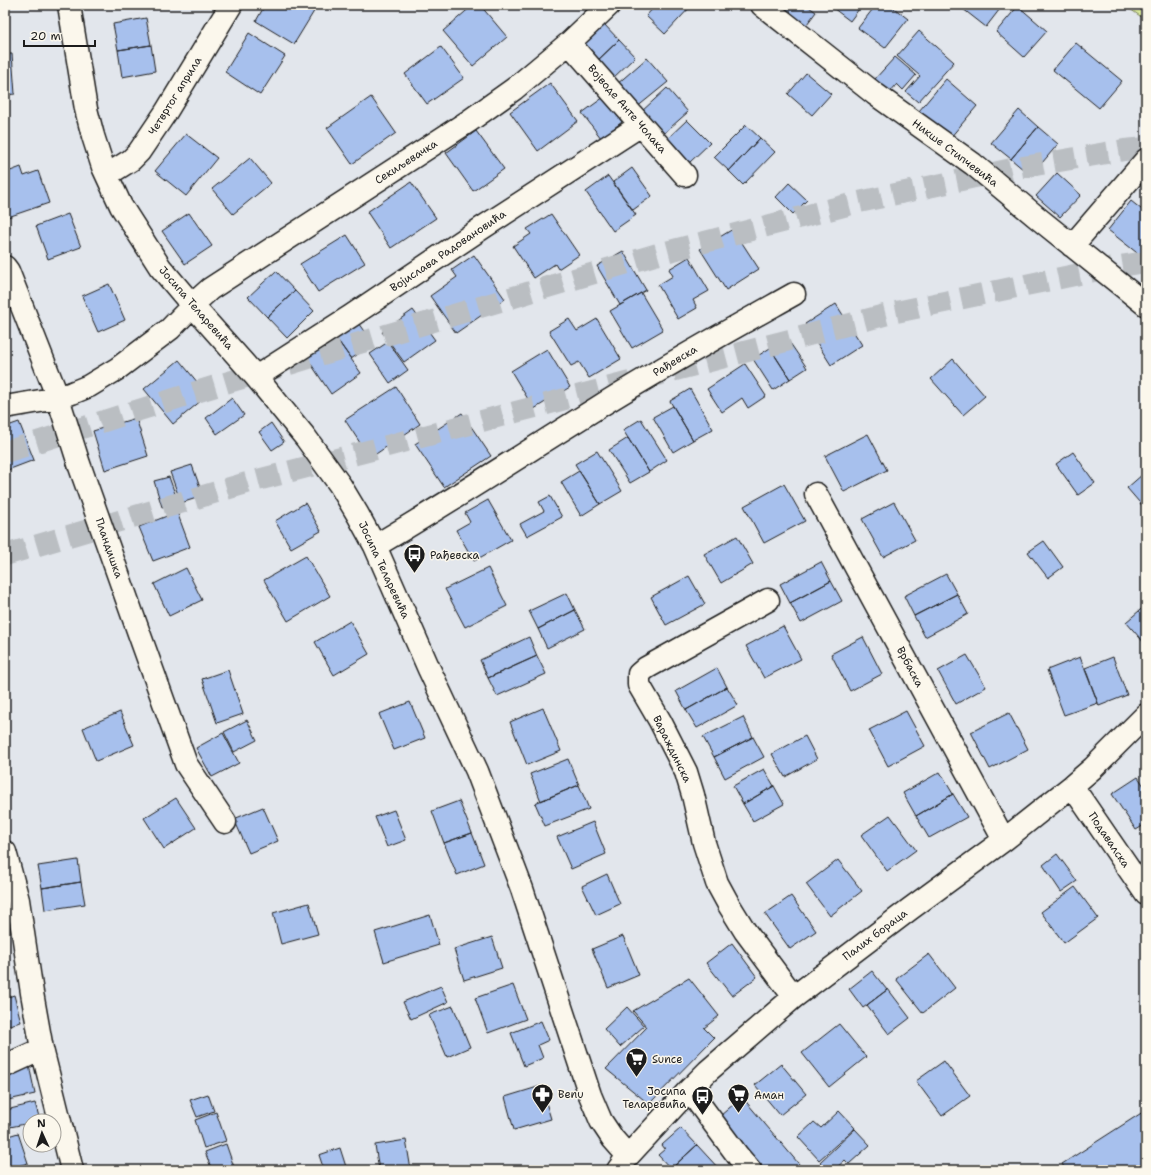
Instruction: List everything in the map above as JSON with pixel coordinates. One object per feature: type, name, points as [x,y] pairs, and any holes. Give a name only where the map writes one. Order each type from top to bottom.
[{"type":"street","name":"Јосипа Теларевића","points":[[69,5],[86,109],[103,167],[121,206],[160,267],[256,377],[306,438],[340,486],[375,546],[477,771],[522,889],[590,1095],[601,1121],[613,1139],[623,1163]]},
{"type":"street","name":"Четвртог априла","points":[[107,176],[131,160],[139,152],[166,112],[231,5]]},
{"type":"street","name":"Секиљевачка","points":[[5,408],[58,398],[89,386],[117,369],[170,328],[210,289],[469,121],[514,89],[569,43],[609,5]]},
{"type":"street","name":"Никше Стипчевића","points":[[762,5],[875,94],[974,164],[1072,246],[1146,305]]},
{"type":"street","name":"Војводе Анте Чолака","points":[[569,43],[685,175]]},
{"type":"street","name":"Војислава Радовановића","points":[[256,377],[641,125]]},
{"type":"street","points":[[1072,246],[1146,160]]},
{"type":"street","name":"Пландишка","points":[[5,268],[8,271],[58,398],[87,486],[186,764],[225,822]]},
{"type":"street","name":"Рађевска","points":[[375,546],[422,519],[610,400],[687,354],[794,294]]},
{"type":"street","name":"Врбаска","points":[[816,494],[1004,840]]},
{"type":"street","name":"Вараждинска","points":[[768,600],[646,668],[639,674],[640,685],[686,772],[704,843],[717,883],[744,931],[794,997]]},
{"type":"street","name":"Палих бораца","points":[[623,1163],[688,1090],[794,997],[1004,840],[1072,786],[1093,768],[1146,715]]},
{"type":"street","name":"Подавалска","points":[[1072,786],[1146,894]]},
{"type":"street","points":[[5,852],[12,904],[32,993],[42,1049],[72,1170]]},
{"type":"street","points":[[5,1066],[42,1049]]},
{"type":"street","points":[[688,1090],[750,1170]]},
{"type":"green space","points":[[1124,5],[1146,5],[1146,19],[1143,18]]},
{"type":"building","points":[[265,5],[310,5],[316,8],[294,44],[256,21]]},
{"type":"building","points":[[473,5],[480,5],[507,37],[473,66],[443,31]]},
{"type":"building","points":[[656,5],[692,5],[665,34],[646,16]]},
{"type":"building","points":[[787,5],[806,5],[816,12],[804,28],[782,12]]},
{"type":"building","points":[[829,5],[862,5],[850,21]]},
{"type":"building","points":[[876,5],[890,5],[908,19],[885,48],[858,28]]},
{"type":"building","points":[[958,5],[1003,5],[986,27]]},
{"type":"building","points":[[1018,6],[1047,31],[1024,57],[996,32]]},
{"type":"building","points":[[146,18],[151,45],[118,50],[113,24]]},
{"type":"building","points":[[603,23],[619,40],[595,63],[578,46]]},
{"type":"building","points":[[919,31],[954,62],[918,102],[906,92],[920,76],[897,56]]},
{"type":"building","points":[[249,33],[285,56],[260,95],[225,72]]},
{"type":"building","points":[[619,40],[635,57],[611,80],[595,63]]},
{"type":"building","points":[[1076,43],[1122,81],[1099,108],[1053,70]]},
{"type":"building","points":[[151,45],[155,71],[122,77],[118,50]]},
{"type":"building","points":[[441,47],[464,78],[427,104],[405,74]]},
{"type":"building","points":[[5,54],[12,54],[15,94],[5,95]]},
{"type":"building","points":[[895,57],[916,75],[903,90],[897,84],[889,93],[874,80]]},
{"type":"building","points":[[647,58],[668,82],[636,108],[616,85]]},
{"type":"building","points":[[806,73],[831,94],[812,115],[788,94]]},
{"type":"building","points":[[946,79],[977,106],[950,138],[919,111]]},
{"type":"building","points":[[550,83],[578,121],[538,151],[510,112]]},
{"type":"building","points":[[667,88],[688,112],[662,135],[641,112]]},
{"type":"building","points":[[371,97],[396,133],[352,164],[327,128]]},
{"type":"building","points":[[604,97],[622,122],[601,138],[582,113]]},
{"type":"building","points":[[1019,110],[1038,127],[1011,159],[991,143]]},
{"type":"building","points":[[687,120],[710,143],[689,163],[666,140]]},
{"type":"building","points":[[746,125],[760,138],[729,171],[714,157]]},
{"type":"building","points":[[1038,127],[1058,144],[1031,176],[1011,159]]},
{"type":"building","points":[[476,131],[504,169],[473,191],[446,153]]},
{"type":"building","points":[[186,134],[217,158],[186,196],[155,171]]},
{"type":"building","points":[[760,138],[775,152],[743,185],[729,171]]},
{"type":"building","points":[[250,158],[271,183],[233,214],[212,189]]},
{"type":"building","points":[[21,167],[24,176],[38,171],[49,203],[8,217],[5,208],[5,173]]},
{"type":"building","points":[[632,168],[652,196],[633,210],[613,182]]},
{"type":"building","points":[[1057,173],[1081,195],[1060,217],[1036,196]]},
{"type":"building","points":[[608,176],[636,215],[613,231],[586,192]]},
{"type":"building","points":[[411,182],[436,218],[391,248],[367,212]]},
{"type":"building","points":[[789,183],[807,200],[793,214],[776,197]]},
{"type":"building","points":[[1131,201],[1146,213],[1146,250],[1141,256],[1108,230]]},
{"type":"building","points":[[189,213],[212,246],[185,264],[162,231]]},
{"type":"building","points":[[68,214],[81,247],[48,259],[36,226]]},
{"type":"building","points":[[551,214],[579,255],[558,269],[555,264],[534,278],[513,246],[531,234],[527,229]]},
{"type":"building","points":[[733,229],[759,269],[726,290],[700,249]]},
{"type":"building","points":[[347,235],[365,263],[318,292],[300,264]]},
{"type":"building","points":[[623,251],[646,290],[620,305],[597,266]]},
{"type":"building","points":[[474,255],[505,299],[456,333],[430,296],[457,277],[452,270]]},
{"type":"building","points":[[689,257],[709,291],[693,300],[697,308],[678,319],[658,285],[673,276],[669,269]]},
{"type":"building","points":[[276,271],[295,291],[267,317],[248,297]]},
{"type":"building","points":[[109,284],[125,320],[98,332],[82,296]]},
{"type":"building","points":[[295,291],[314,311],[287,338],[267,317]]},
{"type":"building","points":[[641,293],[663,330],[632,348],[610,311]]},
{"type":"building","points":[[836,304],[862,345],[831,365],[805,324]]},
{"type":"building","points":[[413,310],[435,340],[404,362],[382,332]]},
{"type":"building","points":[[569,319],[577,331],[597,319],[621,359],[589,378],[579,362],[571,366],[549,331]]},
{"type":"building","points":[[356,320],[373,344],[351,359],[334,335]]},
{"type":"building","points":[[334,335],[361,373],[331,394],[305,355]]},
{"type":"building","points":[[786,337],[807,368],[790,379],[770,348]]},
{"type":"building","points":[[388,342],[408,370],[390,383],[370,354]]},
{"type":"building","points":[[770,348],[790,379],[773,390],[753,359]]},
{"type":"building","points":[[547,349],[570,387],[534,409],[511,371]]},
{"type":"building","points":[[953,359],[985,396],[963,415],[931,379]]},
{"type":"building","points":[[179,360],[208,395],[173,424],[144,389]]},
{"type":"building","points":[[745,364],[766,396],[748,408],[742,398],[722,412],[707,389]]},
{"type":"building","points":[[396,387],[420,424],[370,458],[345,420]]},
{"type":"building","points":[[690,389],[713,429],[693,440],[670,401]]},
{"type":"building","points":[[232,398],[244,415],[217,434],[206,418]]},
{"type":"building","points":[[673,406],[693,440],[673,452],[653,417]]},
{"type":"building","points":[[462,413],[491,456],[444,487],[415,444]]},
{"type":"building","points":[[136,418],[148,456],[105,470],[93,431]]},
{"type":"building","points":[[641,419],[667,460],[649,472],[623,430]]},
{"type":"building","points":[[19,422],[34,460],[5,471],[5,427]]},
{"type":"building","points":[[271,423],[284,442],[272,450],[259,432]]},
{"type":"building","points":[[868,434],[887,470],[844,492],[825,456]]},
{"type":"building","points":[[628,438],[649,472],[630,483],[609,450]]},
{"type":"building","points":[[597,451],[622,491],[600,504],[575,464]]},
{"type":"building","points":[[1073,452],[1095,483],[1078,495],[1056,464]]},
{"type":"building","points":[[192,465],[203,496],[181,503],[170,472]]},
{"type":"building","points":[[579,471],[600,504],[581,516],[561,482]]},
{"type":"building","points":[[1143,474],[1146,477],[1146,510],[1127,488]]},
{"type":"building","points":[[169,477],[178,502],[162,507],[154,481]]},
{"type":"building","points":[[784,484],[805,521],[764,543],[744,506]]},
{"type":"building","points":[[550,496],[562,517],[527,536],[520,524],[544,511],[539,502]]},
{"type":"building","points":[[488,500],[511,540],[474,561],[456,530],[470,522],[465,513]]},
{"type":"building","points":[[894,502],[915,540],[883,557],[862,519]]},
{"type":"building","points":[[305,503],[321,531],[291,548],[275,521]]},
{"type":"building","points":[[177,512],[190,547],[153,561],[139,527]]},
{"type":"building","points":[[737,536],[753,564],[721,583],[704,554]]},
{"type":"building","points":[[1044,541],[1063,567],[1048,578],[1028,552]]},
{"type":"building","points":[[306,556],[330,596],[288,621],[264,580]]},
{"type":"building","points":[[821,562],[831,581],[790,603],[780,584]]},
{"type":"building","points":[[186,568],[202,600],[169,616],[154,584]]},
{"type":"building","points":[[488,568],[507,606],[465,627],[445,589]]},
{"type":"building","points":[[946,574],[957,594],[914,616],[904,596]]},
{"type":"building","points":[[689,576],[705,604],[666,625],[651,597]]},
{"type":"building","points":[[831,581],[842,601],[801,623],[790,603]]},
{"type":"building","points":[[567,593],[575,610],[538,629],[529,611]]},
{"type":"building","points":[[957,594],[968,614],[925,637],[914,616]]},
{"type":"building","points":[[1146,605],[1146,645],[1126,622]]},
{"type":"building","points":[[575,610],[585,629],[547,648],[538,629]]},
{"type":"building","points":[[350,621],[369,654],[334,675],[315,642]]},
{"type":"building","points":[[783,626],[801,659],[764,678],[746,646]]},
{"type":"building","points":[[529,637],[537,656],[488,678],[480,660]]},
{"type":"building","points":[[863,637],[882,674],[850,691],[831,654]]},
{"type":"building","points":[[967,655],[986,687],[956,704],[938,671]]},
{"type":"building","points":[[537,656],[546,674],[497,696],[488,678]]},
{"type":"building","points":[[1080,657],[1098,703],[1064,715],[1047,670]]},
{"type":"building","points":[[1113,657],[1127,695],[1099,706],[1085,668]]},
{"type":"building","points":[[717,668],[727,687],[686,710],[676,691]]},
{"type":"building","points":[[228,670],[243,714],[217,723],[202,679]]},
{"type":"building","points":[[727,687],[738,705],[697,728],[686,710]]},
{"type":"building","points":[[410,702],[425,738],[394,750],[379,714]]},
{"type":"building","points":[[543,708],[561,751],[527,765],[510,722]]},
{"type":"building","points":[[906,711],[925,746],[888,766],[869,730]]},
{"type":"building","points":[[120,712],[134,745],[96,761],[83,728]]},
{"type":"building","points":[[1009,713],[1028,749],[990,769],[971,732]]},
{"type":"building","points":[[743,717],[753,737],[714,757],[703,737]]},
{"type":"building","points":[[247,720],[257,740],[234,752],[224,732]]},
{"type":"building","points":[[223,733],[239,763],[212,777],[196,748]]},
{"type":"building","points":[[805,736],[817,759],[785,777],[772,754]]},
{"type":"building","points":[[753,737],[764,757],[725,778],[714,757]]},
{"type":"building","points":[[568,759],[579,785],[541,801],[530,774]]},
{"type":"building","points":[[764,769],[774,786],[743,804],[733,786]]},
{"type":"building","points":[[940,772],[953,794],[916,816],[903,793]]},
{"type":"building","points":[[1138,777],[1146,789],[1146,824],[1136,830],[1112,794]]},
{"type":"building","points":[[579,785],[589,809],[545,826],[535,803]]},
{"type":"building","points":[[774,786],[784,804],[753,821],[743,804]]},
{"type":"building","points":[[953,794],[967,817],[929,838],[916,816]]},
{"type":"building","points":[[176,798],[196,828],[164,849],[144,818]]},
{"type":"building","points":[[459,801],[472,833],[444,843],[432,811]]},
{"type":"building","points":[[263,807],[278,841],[249,853],[234,819]]},
{"type":"building","points":[[394,810],[406,840],[387,847],[375,817]]},
{"type":"building","points":[[890,815],[916,850],[887,871],[861,835]]},
{"type":"building","points":[[593,822],[606,854],[571,869],[557,837]]},
{"type":"building","points":[[472,833],[484,864],[457,875],[444,843]]},
{"type":"building","points":[[1057,854],[1077,881],[1061,892],[1043,865]]},
{"type":"building","points":[[78,860],[81,882],[42,888],[38,866]]},
{"type":"building","points":[[838,860],[862,891],[830,916],[806,884]]},
{"type":"building","points":[[607,874],[620,904],[596,915],[582,886]]},
{"type":"building","points":[[81,882],[85,904],[45,910],[42,888]]},
{"type":"building","points":[[1075,887],[1098,918],[1064,943],[1041,912]]},
{"type":"building","points":[[791,896],[816,931],[790,949],[765,914]]},
{"type":"building","points":[[309,903],[318,934],[281,944],[273,913]]},
{"type":"building","points":[[430,915],[439,945],[384,962],[375,932]]},
{"type":"building","points":[[623,936],[639,975],[608,988],[592,949]]},
{"type":"building","points":[[492,937],[502,968],[464,980],[454,949]]},
{"type":"building","points":[[732,943],[757,977],[732,996],[706,963]]},
{"type":"building","points":[[929,954],[955,988],[923,1013],[896,979]]},
{"type":"building","points":[[872,971],[887,990],[863,1008],[849,989]]},
{"type":"building","points":[[689,978],[719,1016],[704,1028],[714,1038],[649,1104],[606,1069],[647,1027],[633,1011]]},
{"type":"building","points":[[513,985],[526,1019],[488,1033],[475,998]]},
{"type":"building","points":[[441,986],[448,1002],[411,1019],[403,1002]]},
{"type":"building","points":[[888,989],[910,1018],[889,1034],[867,1005]]},
{"type":"building","points":[[14,995],[21,1022],[5,1026],[5,998]]},
{"type":"building","points":[[453,1006],[470,1047],[447,1057],[429,1015]]},
{"type":"building","points":[[627,1007],[644,1026],[620,1047],[604,1029]]},
{"type":"building","points":[[541,1021],[549,1040],[538,1045],[543,1058],[524,1066],[511,1033]]},
{"type":"building","points":[[839,1024],[866,1057],[829,1087],[802,1053]]},
{"type":"building","points":[[944,1061],[970,1096],[942,1116],[916,1081]]},
{"type":"building","points":[[781,1064],[806,1094],[780,1115],[755,1085]]},
{"type":"building","points":[[29,1065],[35,1094],[8,1100],[5,1086],[5,1070]]},
{"type":"building","points":[[541,1086],[551,1119],[514,1130],[505,1097]]},
{"type":"building","points":[[208,1094],[214,1111],[197,1117],[190,1100]]},
{"type":"building","points":[[742,1097],[804,1170],[753,1170],[713,1122]]},
{"type":"building","points":[[35,1103],[38,1113],[22,1113],[22,1125],[10,1127],[6,1110]]},
{"type":"building","points":[[1146,1110],[1146,1170],[1066,1170],[1062,1164]]},
{"type":"building","points":[[839,1111],[855,1128],[819,1160],[798,1137],[814,1122],[821,1128]]},
{"type":"building","points":[[216,1112],[226,1141],[204,1148],[195,1120]]},
{"type":"building","points":[[681,1128],[697,1145],[671,1169],[658,1155],[665,1149],[662,1145]]},
{"type":"building","points":[[855,1129],[870,1145],[849,1164],[845,1160],[834,1170],[828,1170],[820,1162]]},
{"type":"building","points":[[18,1133],[22,1145],[22,1153],[25,1153],[28,1163],[5,1170],[5,1137]]},
{"type":"building","points":[[406,1140],[411,1170],[379,1170],[375,1145]]},
{"type":"building","points":[[226,1144],[235,1170],[212,1170],[205,1152]]},
{"type":"building","points":[[697,1145],[720,1170],[673,1170],[672,1168]]},
{"type":"building","points":[[340,1148],[347,1170],[324,1170],[319,1155]]},
{"type":"tunnel","points":[[5,452],[222,384],[658,254],[859,202],[1012,169],[1124,150],[1146,148]]},
{"type":"tunnel","points":[[5,555],[250,482],[896,312],[1108,268],[1146,262]]},
{"type":"place","name":"Рађевска","points":[[415,574]]},
{"type":"place","name":"Sunce","points":[[637,1078]]},
{"type":"place","name":"Benu","points":[[542,1114]]},
{"type":"place","name":"Аман","points":[[738,1114]]},
{"type":"place","name":"Јосипа Теларевића","points":[[702,1116]]}]
